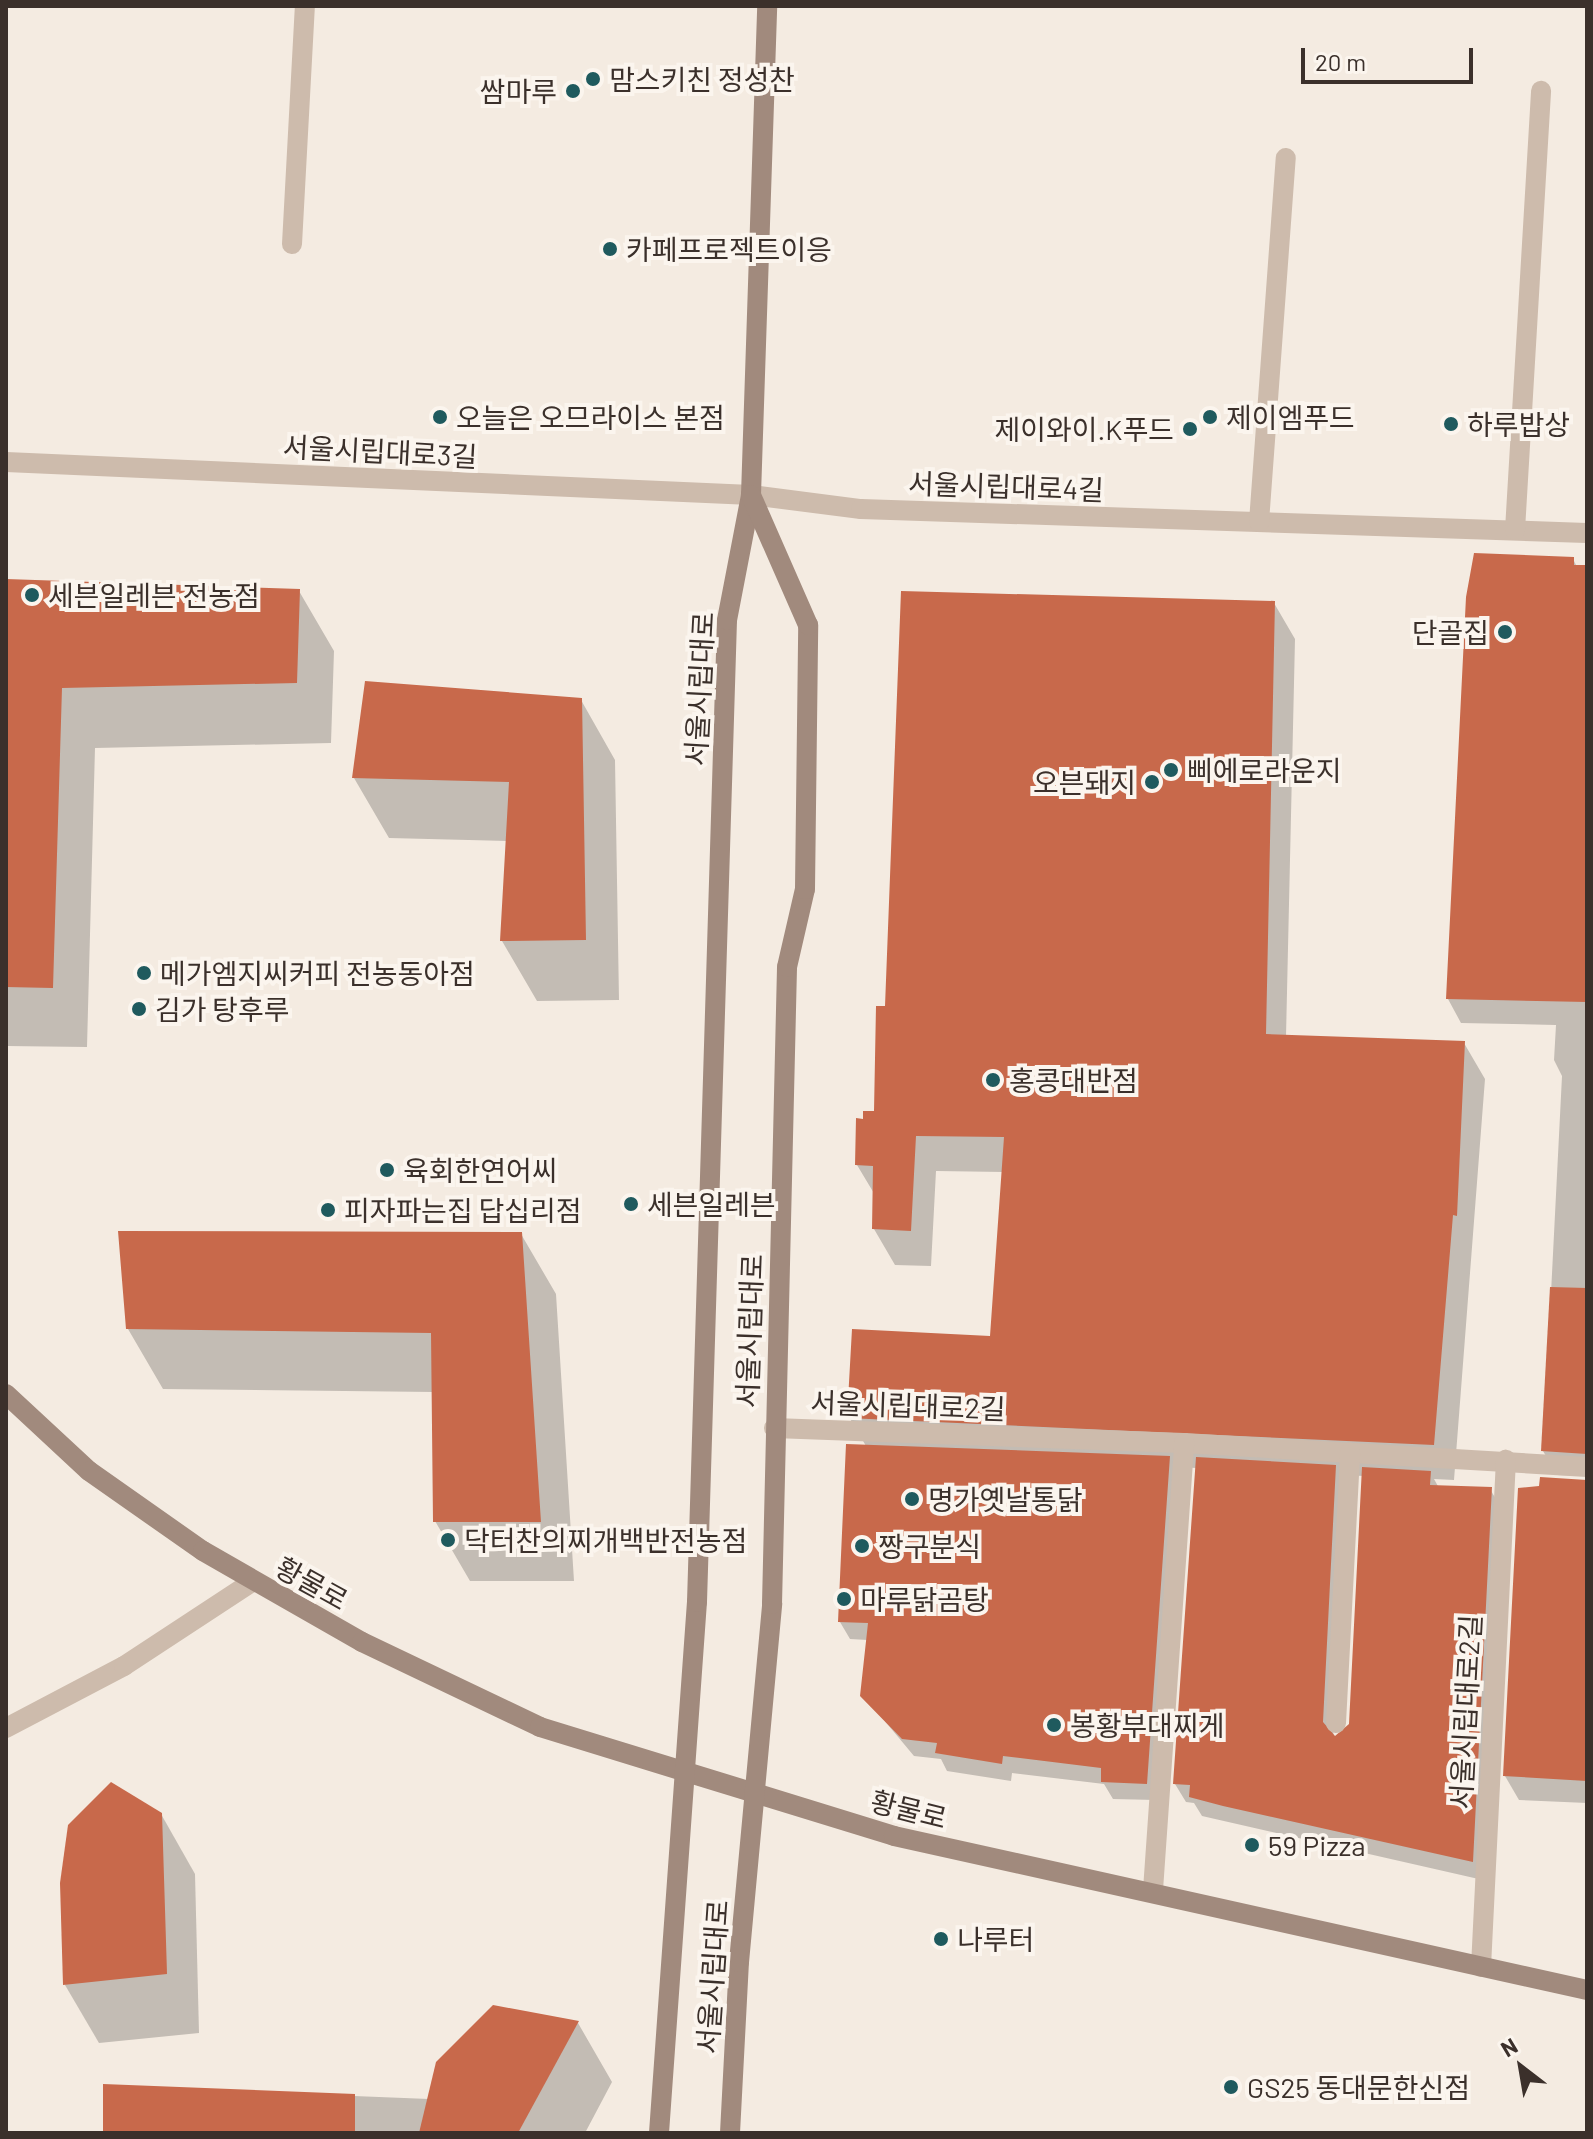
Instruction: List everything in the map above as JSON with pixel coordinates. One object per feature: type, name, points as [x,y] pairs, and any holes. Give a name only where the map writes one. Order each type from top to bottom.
[{"type":"main road","name":"서울시립대로","points":[[659,2133],[697,1602],[727,620],[751,495],[767,6]]},
{"type":"main road","name":"서울시립대로","points":[[730,2133],[754,1796],[772,1604],[787,967],[805,889],[808,625],[751,495]]},
{"type":"main road","name":"황물로","points":[[6,1394],[89,1471],[252,1582],[362,1642],[540,1727],[754,1796],[894,1836],[1153,1890],[1587,1990]]},
{"type":"street","points":[[292,244],[305,6]]},
{"type":"street","points":[[1515,530],[1541,91]]},
{"type":"street","points":[[1259,522],[1286,158]]},
{"type":"street","name":"서울시립대로3길","points":[[6,462],[751,495]]},
{"type":"street","name":"서울시립대로4길","points":[[751,495],[861,509],[1587,533]]},
{"type":"street","name":"서울시립대로2길","points":[[774,1428],[1184,1443],[1587,1467]]},
{"type":"street","points":[[1153,1890],[1184,1443]]},
{"type":"street","points":[[1336,1723],[1350,1452]]},
{"type":"street","name":"서울시립대로2길","points":[[1481,1967],[1506,1460]]},
{"type":"street","name":"황물로","points":[[6,1728],[124,1666],[252,1582]]},
{"type":"building","points":[[1474,553],[1574,557],[1574,565],[1587,565],[1587,1002],[1446,999],[1466,597]]},
{"type":"building","points":[[6,579],[300,589],[297,683],[62,688],[53,988],[6,987]]},
{"type":"building","points":[[901,591],[1275,601],[1266,1034],[1465,1041],[1457,1216],[1453,1215],[1434,1445],[847,1418],[852,1329],[990,1336],[1004,1137],[916,1136],[911,1231],[872,1229],[873,1166],[855,1165],[856,1118],[863,1119],[863,1111],[874,1111],[876,1006],[885,1006]]},
{"type":"building","points":[[365,681],[582,698],[586,940],[500,941],[509,782],[352,778]]},
{"type":"building","points":[[118,1231],[522,1232],[541,1522],[433,1522],[431,1333],[126,1329]]},
{"type":"building","points":[[1550,1287],[1587,1288],[1587,1454],[1541,1451]]},
{"type":"building","points":[[846,1444],[1170,1456],[1147,1784],[1101,1782],[1101,1768],[1003,1756],[1002,1764],[935,1753],[937,1743],[902,1739],[860,1696],[868,1623],[838,1622]]},
{"type":"building","points":[[1196,1457],[1336,1465],[1323,1722],[1335,1736],[1349,1724],[1362,1467],[1431,1471],[1430,1485],[1492,1487],[1473,1862],[1223,1806],[1189,1797],[1190,1785],[1173,1784]]},
{"type":"building","points":[[1540,1477],[1587,1480],[1587,1781],[1503,1776],[1518,1488],[1539,1486]]},
{"type":"building","points":[[111,1782],[162,1813],[167,1974],[63,1985],[60,1883],[68,1825]]},
{"type":"building","points":[[493,2005],[579,2021],[518,2133],[419,2133],[436,2062]]},
{"type":"building","points":[[103,2084],[355,2094],[355,2133],[103,2133]]},
{"type":"place","name":"맘스키친 정성찬","points":[[593,79]]},
{"type":"place","name":"쌈마루","points":[[573,91]]},
{"type":"place","name":"카페프로젝트이응","points":[[610,249]]},
{"type":"place","name":"오늘은 오므라이스 본점","points":[[440,417]]},
{"type":"place","name":"제이엠푸드","points":[[1210,417]]},
{"type":"place","name":"하루밥상","points":[[1451,424]]},
{"type":"place","name":"제이와이.K푸드","points":[[1190,429]]},
{"type":"place","name":"세븐일레븐 전농점","points":[[32,595]]},
{"type":"place","name":"단골집","points":[[1505,632]]},
{"type":"place","name":"삐에로라운지","points":[[1171,770]]},
{"type":"place","name":"오븐돼지","points":[[1152,782]]},
{"type":"place","name":"메가엠지씨커피 전농동아점","points":[[144,973]]},
{"type":"place","name":"김가 탕후루","points":[[139,1009]]},
{"type":"place","name":"홍콩대반점","points":[[993,1080]]},
{"type":"place","name":"육회한연어씨","points":[[387,1170]]},
{"type":"place","name":"세븐일레븐","points":[[631,1204]]},
{"type":"place","name":"피자파는집 답십리점","points":[[328,1210]]},
{"type":"place","name":"명가옛날통닭","points":[[912,1499]]},
{"type":"place","name":"닥터찬의찌개백반전농점","points":[[448,1540]]},
{"type":"place","name":"짱구분식","points":[[862,1546]]},
{"type":"place","name":"마루닭곰탕","points":[[844,1599]]},
{"type":"place","name":"봉황부대찌게","points":[[1054,1725]]},
{"type":"place","name":"59 Pizza","points":[[1252,1845]]},
{"type":"place","name":"나루터","points":[[941,1939]]},
{"type":"place","name":"GS25 동대문한신점","points":[[1231,2087]]}]
